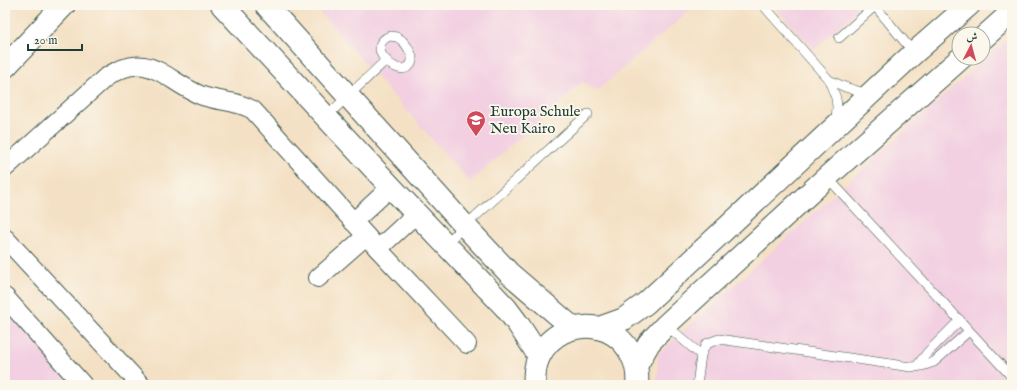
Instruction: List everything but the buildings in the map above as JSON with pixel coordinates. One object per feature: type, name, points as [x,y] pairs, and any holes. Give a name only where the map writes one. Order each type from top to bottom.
[{"type":"street","points":[[5,67],[64,5]]},
{"type":"street","points":[[222,5],[416,214],[506,308],[539,356]]},
{"type":"street","points":[[266,5],[347,97],[513,277],[573,328]]},
{"type":"street","points":[[599,328],[624,319],[646,303],[914,53],[969,5]]},
{"type":"street","points":[[991,31],[1012,12]]},
{"type":"street","points":[[259,45],[282,22]]},
{"type":"street","points":[[5,168],[105,78],[122,68],[132,66],[152,67],[200,95],[217,100],[241,104],[253,110],[353,222],[467,344]]},
{"type":"street","points":[[636,376],[649,343],[666,324],[952,66]]},
{"type":"street","points":[[353,222],[391,187]]},
{"type":"street","points":[[378,249],[416,214]]},
{"type":"street","points":[[318,278],[366,236]]},
{"type":"street","points":[[5,238],[141,385]]},
{"type":"street","points":[[9,308],[84,385]]},
{"type":"street","points":[[535,385],[535,369],[539,356],[548,343],[559,333],[573,328],[586,326],[599,328],[616,336],[629,349],[636,376]]},
{"type":"lane","points":[[763,5],[829,80],[833,89],[837,107],[835,126]]},
{"type":"lane","points":[[839,38],[876,6],[914,53]]},
{"type":"lane","points":[[326,117],[386,60]]},
{"type":"lane","points":[[829,80],[853,90],[870,94]]},
{"type":"lane","points":[[445,244],[588,114]]},
{"type":"lane","points":[[828,177],[1012,377]]},
{"type":"lane","points":[[916,367],[923,357],[960,320]]},
{"type":"lane","points":[[666,324],[701,355]]},
{"type":"lane","points":[[697,385],[701,355],[706,344],[719,339],[906,367],[916,367],[934,362],[969,331]]},
{"type":"shaded area","name":"Europa Schule Neu Kairo","points":[[313,5],[696,5],[597,91],[583,82],[470,182]]},
{"type":"shaded area","points":[[772,5],[863,5],[814,50]]},
{"type":"shaded area","points":[[1012,34],[1012,385],[657,385],[658,354],[977,66],[991,66],[991,53]]},
{"type":"shaded area","points":[[5,302],[81,385],[5,385]]},
{"type":"place","name":"Europa Schule Neu Kairo","points":[[476,137]]}]
